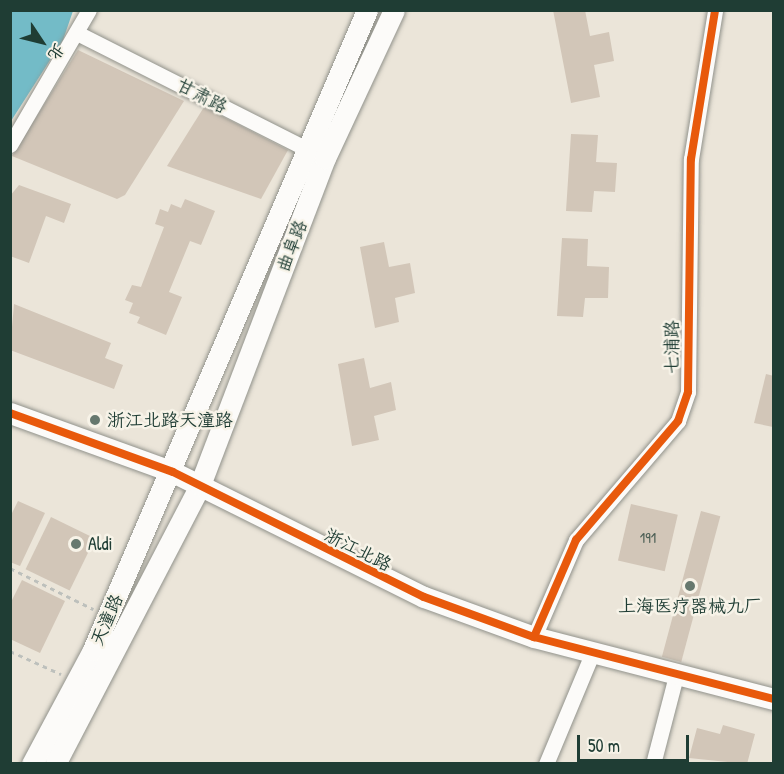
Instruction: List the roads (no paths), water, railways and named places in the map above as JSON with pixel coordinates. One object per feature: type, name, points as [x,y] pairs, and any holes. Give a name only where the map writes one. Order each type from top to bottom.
[{"type":"main road","name":"曲阜路","points":[[173,472],[307,148],[367,10]]},
{"type":"main road","name":"曲阜路","points":[[200,485],[325,158],[394,10]]},
{"type":"main road","name":"浙江北路","points":[[10,413],[173,472],[376,576],[534,638],[676,676],[774,699]]},
{"type":"main road","name":"天潼路","points":[[32,764],[108,616],[173,472]]},
{"type":"main road","name":"天潼路","points":[[55,764],[200,485]]},
{"type":"street","points":[[10,145],[79,34],[89,10]]},
{"type":"street","name":"七浦路","points":[[534,638],[576,540],[678,421],[687,392],[691,159],[715,10]]},
{"type":"street","name":"甘肃路","points":[[79,34],[325,158]]},
{"type":"street","points":[[546,764],[592,654]]},
{"type":"street","points":[[654,764],[676,676]]},
{"type":"water","points":[[11,11],[73,11],[63,40],[11,121]]},
{"type":"place","name":"浙江北路天潼路","points":[[95,420]]},
{"type":"place","name":"Aldi","points":[[76,544]]},
{"type":"place","name":"上海医疗器械九厂","points":[[690,586]]}]
